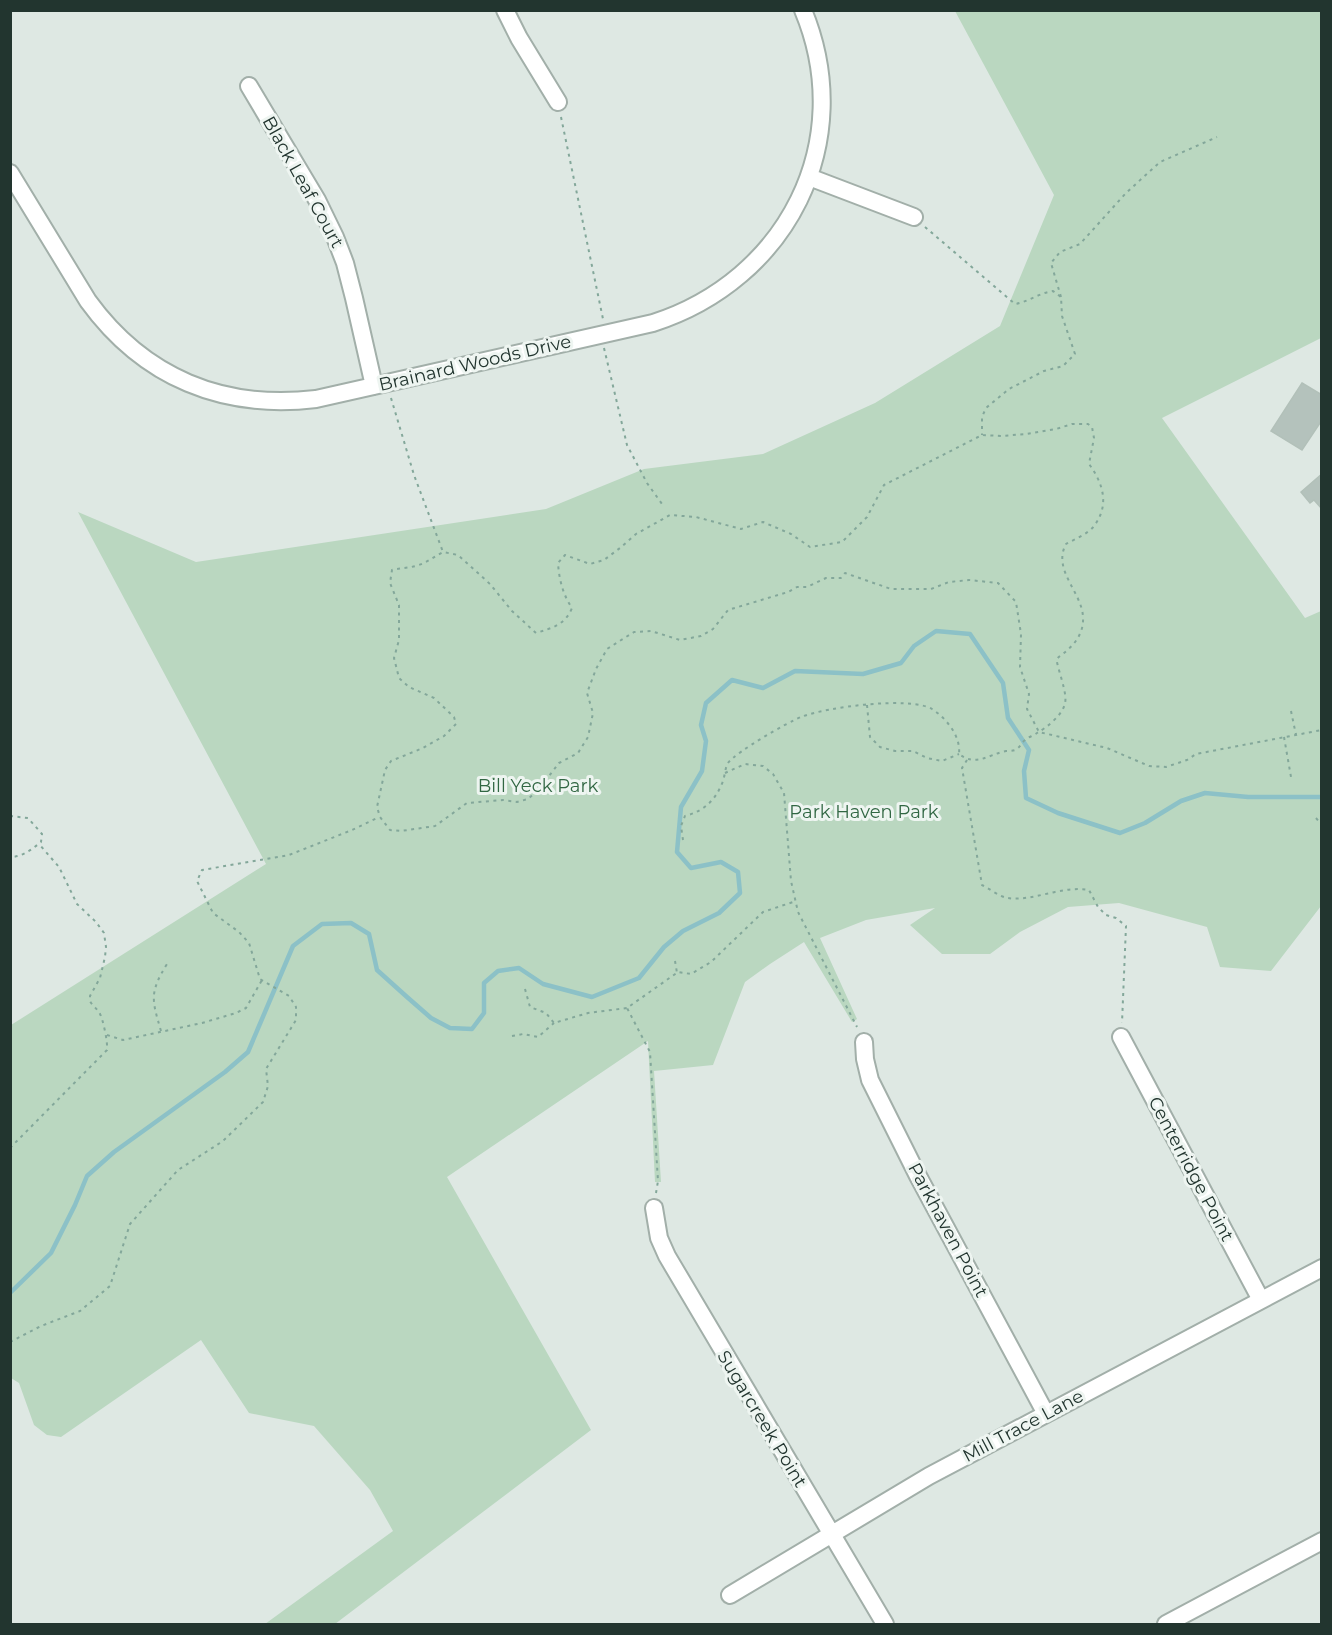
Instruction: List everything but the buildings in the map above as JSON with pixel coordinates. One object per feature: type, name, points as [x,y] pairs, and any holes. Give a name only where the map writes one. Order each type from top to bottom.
[{"type":"street","points":[[505,10],[519,38],[558,102]]},
{"type":"street","name":"Brainard Woods Drive","points":[[10,173],[101,319],[121,339],[160,370],[215,393],[266,402],[316,399],[668,318],[704,302],[726,288],[761,257],[780,233],[809,177],[817,148],[821,120],[821,93],[814,42],[803,10]]},
{"type":"street","name":"Black Leaf Court","points":[[249,86],[317,200],[335,237],[345,263],[380,385]]},
{"type":"street","points":[[809,177],[914,217]]},
{"type":"street","name":"Centerridge Point","points":[[1121,1037],[1261,1300]]},
{"type":"street","name":"Parkhaven Point","points":[[864,1042],[870,1080],[918,1176],[1046,1414]]},
{"type":"street","name":"Sugarcreek Point","points":[[654,1208],[659,1238],[667,1256],[885,1624]]},
{"type":"street","name":"Mill Trace Lane","points":[[730,1595],[929,1476],[1322,1268]]},
{"type":"street","points":[[1166,1624],[1322,1542]]},
{"type":"path","points":[[558,102],[603,315],[600,335],[627,445],[647,483],[662,504]]},
{"type":"path","points":[[982,435],[982,417],[986,408],[1009,389],[1044,371],[1063,366],[1075,354],[1062,316],[1062,297],[1051,263],[1060,252],[1080,244],[1126,193],[1160,162],[1217,137]]},
{"type":"path","points":[[914,217],[1015,304],[1053,291],[1062,297]]},
{"type":"path","points":[[380,385],[443,552]]},
{"type":"path","points":[[959,754],[967,760],[979,760],[1015,750],[1025,740],[1039,732],[1057,717],[1065,704],[1062,678],[1056,662],[1057,658],[1075,644],[1082,630],[1083,618],[1077,594],[1065,573],[1064,549],[1066,544],[1094,527],[1104,502],[1101,483],[1089,464],[1094,438],[1092,427],[1088,424],[1072,424],[1026,434],[982,435],[884,485],[867,517],[842,542],[810,547],[791,534],[763,522],[741,529],[696,517],[670,515],[636,534],[604,560],[590,564],[565,555],[558,563],[558,573],[565,598],[572,608],[567,620],[536,633],[512,611],[490,584],[458,555],[443,552],[413,567],[405,566],[392,570],[390,583],[399,605],[399,640],[394,658],[399,678],[402,683],[434,698],[454,717],[456,724],[444,736],[430,744],[391,761],[385,770],[377,807],[380,817],[390,830],[416,830],[435,826],[467,803],[503,800],[518,802],[528,799],[539,789],[559,763],[578,753],[588,737],[593,713],[587,693],[596,669],[607,649],[634,632],[651,631],[680,640],[701,636],[713,629],[728,610],[826,578],[841,578],[845,573],[891,589],[932,589],[949,582],[969,580],[998,584],[1016,602],[1021,634],[1020,668],[1029,694],[1028,709],[1039,732]]},
{"type":"path","points":[[682,840],[681,826],[685,816],[699,812],[716,796],[727,764],[791,721],[803,716],[882,703],[924,705],[940,714],[954,730],[959,754]]},
{"type":"path","points":[[867,705],[870,737],[880,747],[895,751],[913,751],[927,758],[942,761],[959,754]]},
{"type":"path","points":[[1291,711],[1296,735]]},
{"type":"path","points":[[1039,732],[1107,748],[1149,766],[1166,767],[1187,760],[1196,754],[1322,730]]},
{"type":"path","points":[[1284,737],[1291,777]]},
{"type":"path","points":[[967,760],[963,768],[982,885],[1007,898],[1077,888],[1089,890],[1098,908],[1126,926],[1121,1037]]},
{"type":"path","points":[[725,773],[745,764],[763,766],[772,774],[784,793],[791,881],[798,912],[864,1042]]},
{"type":"path","points":[[10,816],[28,818],[42,834],[42,842],[33,849],[17,857],[10,857]]},
{"type":"path","points":[[10,1342],[41,1326],[80,1311],[110,1286],[130,1224],[178,1170],[223,1141],[263,1102],[268,1086],[266,1069],[296,1020],[296,1007],[289,996],[262,980],[249,943],[239,932],[213,913],[197,881],[202,870],[289,855],[380,817]]},
{"type":"path","points":[[1316,818],[1322,825]]},
{"type":"path","points":[[10,1148],[107,1050],[103,1020],[90,1001],[90,996],[100,978],[105,957],[104,933],[77,904],[59,867],[39,844]]},
{"type":"path","points":[[512,1036],[523,1034],[538,1037],[554,1023],[588,1013],[627,1008],[677,973],[691,974],[711,962],[762,912],[796,901]]},
{"type":"path","points":[[675,961],[677,973]]},
{"type":"path","points":[[161,1031],[154,1008],[153,990],[167,964]]},
{"type":"path","points":[[105,1034],[123,1040],[202,1023],[246,1008],[262,980]]},
{"type":"path","points":[[525,990],[530,1007],[546,1013],[554,1023]]},
{"type":"path","points":[[627,1008],[650,1052],[658,1181],[654,1208]]},
{"type":"green space","name":"Bill Yeck Park","points":[[955,11],[1321,11],[1321,338],[1162,418],[1305,618],[1321,611],[1321,906],[1271,971],[1220,967],[1207,927],[1119,903],[1068,907],[1020,932],[990,954],[942,954],[910,925],[935,908],[866,920],[820,938],[857,1019],[852,1022],[804,942],[745,982],[713,1065],[654,1071],[661,1182],[655,1182],[648,1041],[447,1177],[591,1430],[335,1624],[265,1624],[393,1531],[370,1490],[314,1426],[249,1413],[201,1340],[61,1437],[47,1435],[34,1425],[19,1383],[11,1378],[11,1025],[266,864],[78,512],[196,562],[546,509],[644,469],[763,454],[875,403],[1000,326],[1054,195]]},
{"type":"waterway","points":[[10,1293],[51,1253],[87,1176],[114,1152],[225,1072],[248,1052],[293,946],[322,924],[351,923],[369,934],[377,970],[431,1018],[450,1028],[472,1029],[484,1013],[484,983],[498,971],[519,968],[543,984],[592,997],[639,978],[664,947],[683,931],[719,913],[740,893],[738,872],[721,862],[691,868],[677,852],[681,807],[702,771],[706,741],[701,725],[706,703],[732,680],[763,688],[795,671],[863,674],[901,663],[914,646],[936,631],[970,634],[1003,683],[1008,718],[1029,750],[1024,771],[1026,798],[1058,813],[1120,833],[1145,823],[1181,801],[1205,793],[1248,797],[1322,797]]},
{"type":"park label","name":"Park Haven Park","points":[[864,812]]}]
